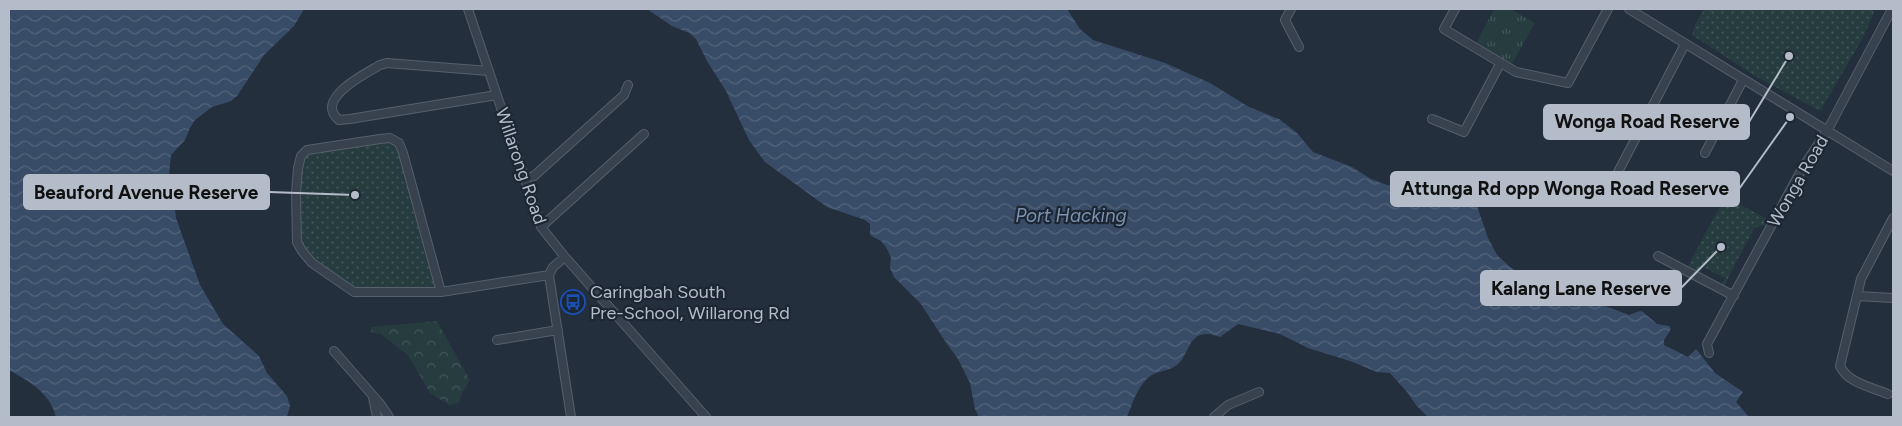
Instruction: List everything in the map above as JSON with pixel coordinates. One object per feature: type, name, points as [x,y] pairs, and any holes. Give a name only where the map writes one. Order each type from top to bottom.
[{"type":"street","name":"Willarong Road","points":[[468,9],[541,227],[706,417]]},
{"type":"street","points":[[1291,9],[1285,20],[1299,47]]},
{"type":"street","points":[[1455,9],[1444,29],[1516,72],[1568,83],[1608,9]]},
{"type":"street","points":[[1629,9],[1893,171]]},
{"type":"street","name":"Wonga Road","points":[[1709,353],[1707,344],[1803,167],[1827,130],[1892,9]]},
{"type":"street","points":[[1575,186],[1597,197],[1606,192],[1685,44]]},
{"type":"street","points":[[489,72],[395,63],[380,65],[339,92],[334,104],[335,116],[339,120],[497,95]]},
{"type":"street","points":[[1432,119],[1464,132],[1500,64]]},
{"type":"street","points":[[1705,153],[1743,80]]},
{"type":"street","points":[[524,180],[534,176],[581,135],[624,95],[628,85]]},
{"type":"street","points":[[541,227],[644,134]]},
{"type":"street","points":[[440,292],[399,143],[390,138],[380,138],[303,152],[298,168],[296,236],[298,242],[307,258],[354,292],[440,292],[549,274]]},
{"type":"street","points":[[1885,166],[1893,160]]},
{"type":"street","points":[[1888,394],[1859,383],[1844,374],[1840,366],[1861,280],[1893,218]]},
{"type":"street","points":[[565,256],[553,267],[549,274],[571,417]]},
{"type":"street","points":[[1658,256],[1734,296]]},
{"type":"street","points":[[1857,296],[1893,298]]},
{"type":"street","points":[[497,340],[558,330]]},
{"type":"street","points":[[334,350],[389,417]]},
{"type":"street","points":[[1214,417],[1228,405],[1259,392]]},
{"type":"street","points":[[372,396],[376,406],[377,417]]},
{"type":"green space","points":[[1494,9],[1511,9],[1535,23],[1509,69],[1474,48]]},
{"type":"green space","points":[[1704,9],[1875,9],[1864,36],[1820,111],[1757,77],[1692,35]]},
{"type":"green space","points":[[388,141],[396,145],[437,284],[431,289],[351,288],[315,262],[304,249],[297,230],[302,159],[311,152]]},
{"type":"green space","points":[[1725,197],[1768,221],[1766,225],[1754,228],[1724,286],[1722,285],[1725,278],[1703,267],[1699,274],[1687,268]]},
{"type":"green space","points":[[437,321],[470,380],[462,393],[459,403],[449,405],[430,393],[408,355],[381,334],[371,332],[371,327]]},
{"type":"water","points":[[9,9],[304,9],[294,26],[264,55],[237,96],[231,101],[212,107],[195,120],[185,140],[171,155],[169,174],[176,218],[200,285],[223,324],[259,356],[267,373],[287,396],[290,406],[287,417],[56,417],[49,401],[38,389],[9,370]]},
{"type":"water","name":"Port Hacking","points":[[647,9],[1067,9],[1080,29],[1093,40],[1165,63],[1210,83],[1249,107],[1279,119],[1297,133],[1313,152],[1352,167],[1371,179],[1387,185],[1412,186],[1424,190],[1444,184],[1464,191],[1476,203],[1488,238],[1497,255],[1509,266],[1557,302],[1572,307],[1584,300],[1592,301],[1629,315],[1640,311],[1657,324],[1669,326],[1671,329],[1664,340],[1664,345],[1688,357],[1696,349],[1715,373],[1743,392],[1736,402],[1749,417],[1428,417],[1390,373],[1377,372],[1350,361],[1308,348],[1280,334],[1238,324],[1220,337],[1202,334],[1193,340],[1178,364],[1150,376],[1141,386],[1127,417],[979,417],[975,409],[970,383],[958,359],[921,304],[894,277],[890,268],[891,257],[881,241],[870,235],[870,224],[865,220],[827,207],[765,162],[749,140],[726,91],[696,39]]},
{"type":"place","name":"Wonga Road Reserve","points":[[1789,56]]},
{"type":"place","name":"Attunga Rd opp Wonga Road Reserve","points":[[1790,117]]},
{"type":"place","name":"Beauford Avenue Reserve","points":[[355,195]]},
{"type":"place","name":"Kalang Lane Reserve","points":[[1721,247]]},
{"type":"place","name":"Caringbah South Pre-School, Willarong Rd","points":[[573,302]]}]
